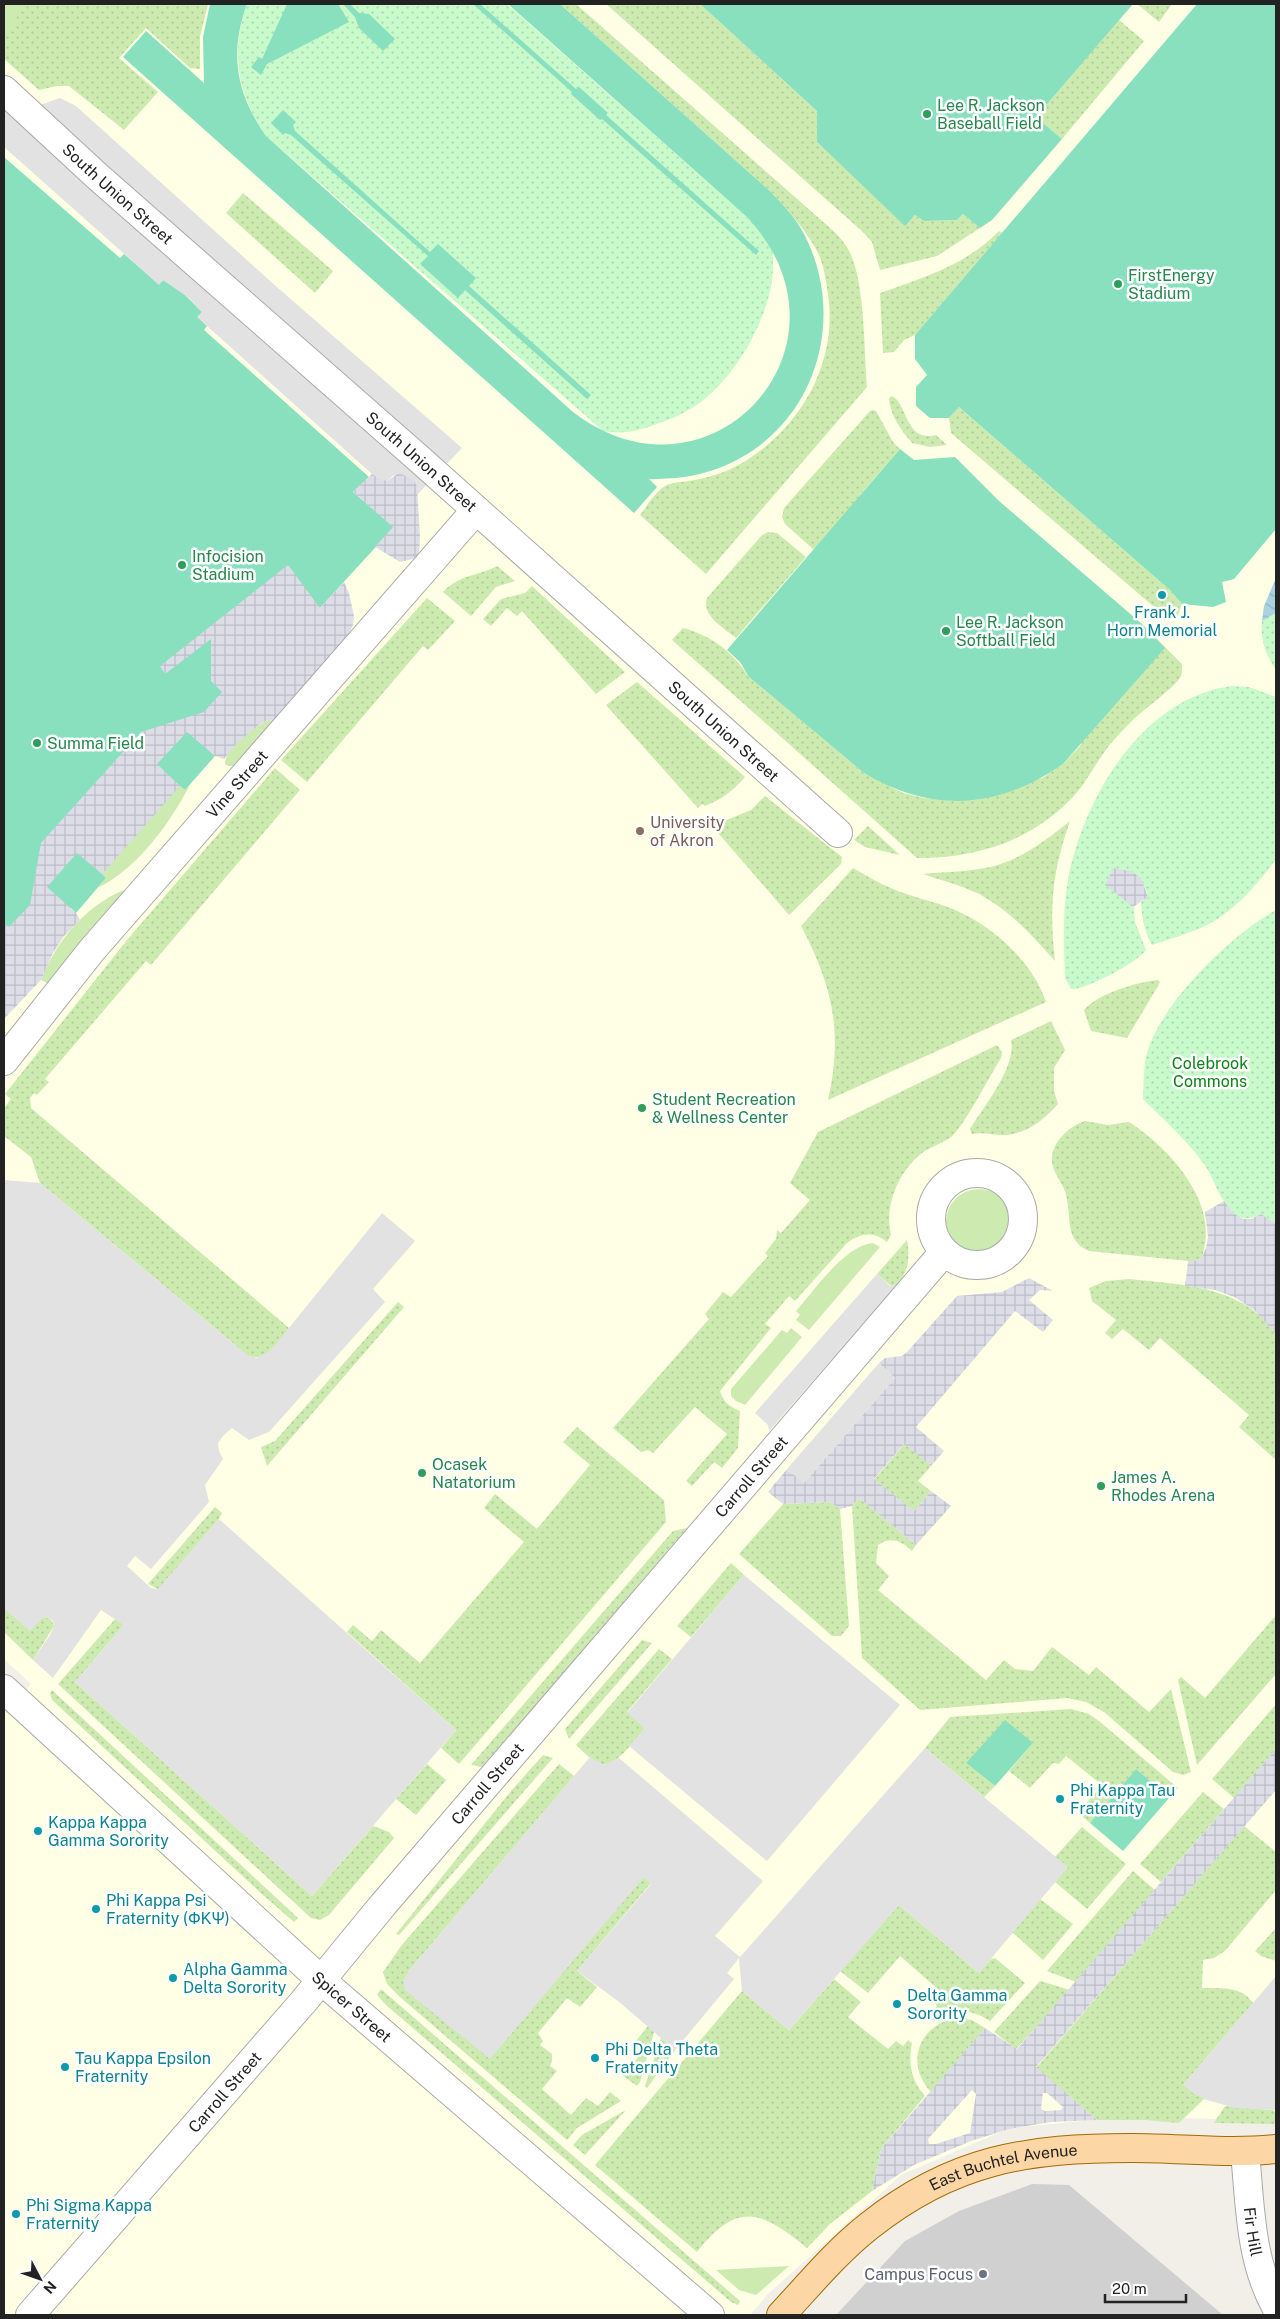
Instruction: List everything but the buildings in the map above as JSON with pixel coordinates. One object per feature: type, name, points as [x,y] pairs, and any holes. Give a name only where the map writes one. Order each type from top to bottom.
[{"type":"main road","name":"East Buchtel Avenue","points":[[781,2315],[837,2255],[875,2221],[902,2201],[942,2180],[986,2163],[1036,2152],[1094,2148],[1245,2152],[1276,2149]]},
{"type":"street","name":"South Union Street","points":[[4,90],[97,176],[476,510],[838,834]]},
{"type":"street","name":"Vine Street","points":[[4,1061],[92,950],[476,510]]},
{"type":"street","name":"Carroll Street","points":[[30,2315],[321,1980],[944,1252]]},
{"type":"street","name":"Spicer Street","points":[[9,1703],[321,1980],[710,2315]]},
{"type":"street","name":"Fir Hill","points":[[1245,2152],[1255,2250],[1261,2273],[1276,2307]]},
{"type":"shaded area","name":"University of Akron","points":[[4,4],[1276,4],[1276,2120],[1122,2117],[1010,2128],[901,2175],[769,2293],[750,2315],[4,2315],[4,1715],[31,1684],[4,1659]]},
{"type":"shaded area","points":[[4,77],[40,105],[60,98],[76,106],[278,288],[462,448],[417,495],[417,486],[394,475],[387,481],[383,481],[372,474],[197,317],[202,312],[189,298],[163,280],[159,285],[4,147]]},
{"type":"shaded area","points":[[399,473],[412,479],[417,486],[420,536],[419,555],[413,559],[400,562],[375,547],[393,527],[353,492],[372,474],[387,481]]},
{"type":"shaded area","points":[[288,565],[320,608],[344,582],[349,593],[354,616],[353,625],[346,639],[274,722],[269,720],[260,724],[236,744],[224,759],[215,756],[187,732],[157,764],[180,786],[102,874],[77,853],[47,887],[76,913],[80,920],[64,936],[53,953],[41,980],[4,1019],[4,923],[9,927],[30,905],[41,843],[141,732],[204,712],[222,692],[211,681],[211,639],[165,674],[160,666]]},
{"type":"shaded area","points":[[1113,868],[1131,871],[1141,878],[1148,897],[1133,907],[1105,885]]},
{"type":"shaded area","points":[[4,1180],[40,1183],[234,1344],[249,1356],[257,1358],[268,1352],[276,1344],[382,1213],[415,1241],[373,1289],[385,1302],[269,1432],[249,1440],[232,1428],[223,1436],[218,1443],[223,1459],[205,1485],[209,1502],[151,1569],[135,1556],[127,1566],[151,1588],[158,1589],[219,1519],[456,1730],[312,1896],[75,1682],[124,1625],[101,1610],[53,1678],[33,1660],[50,1635],[54,1626],[53,1621],[43,1617],[30,1631],[4,1608]]},
{"type":"shaded area","points":[[1224,1201],[1233,1213],[1243,1219],[1251,1219],[1261,1214],[1276,1224],[1276,1334],[1254,1310],[1234,1297],[1215,1290],[1185,1286],[1188,1261],[1197,1261],[1202,1257],[1206,1248],[1208,1237],[1205,1212]]},
{"type":"shaded area","points":[[877,1274],[890,1286],[897,1285],[769,1431],[768,1425],[755,1413]]},
{"type":"shaded area","points":[[1029,1278],[1053,1291],[1040,1290],[1029,1300],[1053,1320],[1043,1332],[1015,1311],[916,1427],[944,1451],[931,1466],[904,1444],[874,1479],[914,1511],[931,1491],[951,1506],[916,1545],[859,1498],[852,1506],[840,1509],[830,1502],[783,1504],[768,1492],[787,1469],[804,1483],[895,1378],[879,1363],[885,1358],[902,1356],[907,1352],[957,1296],[1002,1292]]},
{"type":"shaded area","points":[[879,1363],[895,1378],[804,1483],[787,1469]]},
{"type":"shaded area","points":[[744,1575],[900,1705],[767,1861],[629,1746],[645,1728],[627,1713]]},
{"type":"shaded area","points":[[925,1748],[1068,1867],[979,1973],[899,1905],[789,2030],[742,1991],[739,1958],[727,1973],[734,1979],[675,2050],[618,2001],[577,1971],[651,1884],[644,1877],[490,2059],[405,1990],[403,1981],[408,1972],[590,1757],[604,1765],[619,1758],[763,1881],[715,1936],[740,1957]]},
{"type":"shaded area","points":[[1276,1749],[1276,1790],[1036,2067],[1097,2120],[1051,2122],[1009,2129],[971,2141],[914,2165],[872,2191],[881,2149],[985,2028],[1017,2049]],"holes":[[[972,2090],[976,2094],[970,2133],[936,2144],[929,2144],[928,2139]],[[1043,2093],[1047,2093],[1063,2107],[1061,2110],[1045,2111],[1041,2109]]]},
{"type":"shaded area","points":[[1276,1976],[1276,2110],[1235,2108],[1204,2099],[1193,2093],[1183,2085]]},
{"type":"shaded area","points":[[1032,2184],[1069,2185],[1223,2315],[836,2315],[905,2241],[959,2211]]},
{"type":"green space","points":[[4,4],[208,4],[200,37],[200,69],[190,68],[146,28],[119,58],[158,92],[124,130],[69,86],[57,86],[39,90],[4,59]]},
{"type":"green space","points":[[4,4],[21,4],[15,22],[8,31],[4,28]]},
{"type":"green space","points":[[210,4],[247,4],[238,40],[238,73],[248,104],[266,136],[573,412],[625,439],[675,444],[720,430],[756,402],[781,363],[790,316],[780,266],[747,217],[508,4],[560,4],[770,191],[800,226],[817,266],[823,301],[822,336],[814,370],[800,401],[779,428],[752,451],[719,468],[702,474],[676,478],[649,479],[657,487],[634,513],[123,57],[146,31],[204,83],[203,37]]},
{"type":"green space","points":[[247,4],[507,4],[747,217],[762,232],[771,246],[773,265],[768,299],[752,338],[729,374],[699,403],[678,416],[633,431],[603,431],[266,136],[248,104],[239,72],[239,39]]},
{"type":"green space","points":[[287,4],[338,4],[349,22],[267,64],[261,75],[251,67],[259,57],[262,59]]},
{"type":"green space","points":[[343,4],[350,4],[359,13],[369,14],[395,39],[383,51],[359,28],[355,17]]},
{"type":"green space","points":[[473,4],[480,4],[576,89],[579,87],[608,113],[606,115],[759,251],[756,255],[602,119],[600,120],[571,94],[572,92]]},
{"type":"green space","points":[[560,4],[576,4],[827,225],[846,245],[858,279],[867,387],[706,574],[640,515],[655,495],[665,486],[715,475],[747,460],[768,445],[786,427],[801,407],[814,386],[823,363],[828,338],[830,313],[824,269],[819,255],[807,235],[770,191]]},
{"type":"green space","points":[[606,4],[700,4],[817,111],[817,142],[905,225],[915,215],[924,221],[957,220],[963,214],[980,228],[937,256],[880,270],[872,242],[863,232]]},
{"type":"green space","name":"Lee R. Jackson Baseball Field","points":[[700,4],[1133,4],[1036,117],[1062,139],[992,220],[980,228],[963,214],[957,220],[924,221],[915,215],[905,226],[817,142],[817,111]]},
{"type":"green space","points":[[1137,4],[1172,4],[1159,22]]},
{"type":"green space","name":"FirstEnergy Stadium","points":[[1197,4],[1276,4],[1276,529],[1234,579],[1222,582],[1226,602],[1213,607],[1182,604],[1170,590],[959,407],[949,418],[930,418],[916,406],[916,387],[927,375],[915,359],[915,335]]},
{"type":"green space","points":[[1119,20],[1144,41],[1062,139],[1036,117]]},
{"type":"green space","points":[[283,110],[296,122],[293,125],[295,131],[430,252],[438,244],[476,278],[469,286],[591,395],[587,399],[465,290],[458,298],[420,264],[428,256],[291,135],[285,133],[283,135],[271,123]]},
{"type":"green space","name":"Infocision Stadium","points":[[4,157],[120,258],[124,254],[159,284],[163,280],[181,291],[202,312],[198,317],[207,326],[204,330],[369,477],[353,492],[394,527],[320,608],[210,751],[215,756],[185,790],[180,786],[102,874],[106,878],[76,913],[71,908],[4,978]]},
{"type":"green space","points":[[243,193],[333,271],[315,293],[226,213]]},
{"type":"green space","points":[[999,231],[1002,233],[915,335],[904,340],[894,352],[883,353],[880,293],[928,276],[958,262],[973,253]]},
{"type":"green space","points":[[891,396],[897,399],[912,427],[918,433],[926,436],[936,435],[947,445],[930,447],[912,443],[894,417],[889,399]]},
{"type":"green space","points":[[959,407],[1170,590],[1182,604],[1177,618],[1153,606],[951,433],[949,418]]},
{"type":"green space","points":[[870,411],[876,411],[893,442],[900,449],[860,495],[897,525],[813,549],[785,524],[782,517],[784,508]]},
{"type":"green space","name":"Lee R. Jackson Softball Field","points":[[900,449],[914,460],[955,457],[999,501],[1142,624],[1165,648],[1063,764],[1039,779],[1014,790],[965,801],[940,800],[915,795],[889,786],[864,773],[749,677],[740,662],[727,650]]},
{"type":"green space","points":[[768,532],[777,533],[806,557],[736,638],[710,616],[706,604],[707,598],[762,535]]},
{"type":"green space","points":[[497,566],[515,581],[496,587],[471,616],[443,592],[455,582]]},
{"type":"green space","points":[[532,586],[625,672],[596,694],[522,611],[517,616],[507,608],[491,626],[483,619],[501,599],[525,593]]},
{"type":"green space","points":[[427,598],[455,621],[428,650],[423,646],[307,782],[281,760]]},
{"type":"green space","points":[[1276,613],[1276,670],[1264,647],[1262,621]]},
{"type":"green space","points":[[1142,624],[1182,664],[1181,676],[1173,686],[1136,717],[1116,737],[1073,797],[1039,826],[1001,844],[981,851],[960,855],[917,858],[672,640],[683,628],[703,635],[721,646],[736,659],[749,677],[864,773],[903,793],[924,798],[953,801],[1042,778],[1063,764],[1080,746]]},
{"type":"green space","points":[[637,682],[745,777],[727,794],[705,806],[702,804],[698,808],[606,705]]},
{"type":"green space","points":[[1232,686],[1249,687],[1276,697],[1276,859],[1244,898],[1214,921],[1203,927],[1152,945],[1145,929],[1141,908],[1141,902],[1148,897],[1147,893],[1140,879],[1131,871],[1135,922],[1146,950],[1133,961],[1110,975],[1087,985],[1071,989],[1065,978],[1064,917],[1066,892],[1076,849],[1087,817],[1103,785],[1122,756],[1145,731],[1171,709],[1200,694]]},
{"type":"green space","points":[[269,720],[274,722],[235,766],[225,764],[226,758],[235,744],[256,727]]},
{"type":"green space","points":[[275,768],[300,790],[151,965],[146,961],[45,1079],[49,1082],[37,1095],[34,1093],[30,1098],[31,1108],[289,1328],[272,1349],[262,1356],[256,1357],[249,1356],[243,1352],[40,1183],[31,1157],[4,1136],[4,1108],[11,1099],[5,1094],[127,940]]},
{"type":"green space","points":[[190,785],[173,815],[152,843],[127,869],[98,888],[106,878],[102,874],[180,786],[185,790]]},
{"type":"green space","points":[[765,796],[842,857],[841,864],[789,915],[712,826],[751,810]]},
{"type":"green space","points":[[1070,821],[1059,857],[1052,906],[1055,961],[1019,923],[988,899],[964,888],[923,874],[977,869],[1009,861],[1041,843]]},
{"type":"green space","points":[[868,826],[900,855],[865,847],[854,840]]},
{"type":"green space","points":[[853,868],[886,886],[953,909],[982,925],[1009,946],[1021,959],[1040,987],[1046,1002],[828,1100],[835,1053],[832,1010],[821,969],[801,926]]},
{"type":"green space","points":[[132,887],[51,985],[41,980],[56,950],[76,923],[102,902]]},
{"type":"green space","name":"Colebrook Commons","points":[[1276,910],[1276,1224],[1261,1214],[1247,1218],[1233,1213],[1225,1203],[1206,1167],[1192,1148],[1143,1099],[1144,1070],[1147,1053],[1155,1033],[1167,1013],[1200,972],[1219,953],[1258,921]]},
{"type":"green space","points":[[1158,980],[1160,982],[1158,986],[1127,1038],[1091,1031],[1084,1010],[1090,1004],[1118,990],[1139,983]]},
{"type":"green space","points":[[1051,1021],[1065,1050],[1054,1068],[1054,1091],[1058,1104],[1039,1122],[1017,1133],[1009,1135],[972,1134],[970,1129],[998,1086],[1009,1062],[1012,1050],[1011,1040]]},
{"type":"green space","points":[[997,1045],[1002,1052],[1001,1058],[961,1125],[948,1139],[922,1153],[913,1161],[900,1180],[891,1201],[889,1224],[891,1235],[887,1242],[877,1236],[862,1235],[847,1243],[795,1301],[789,1296],[765,1324],[771,1328],[720,1391],[727,1404],[740,1411],[738,1448],[722,1468],[714,1462],[692,1486],[686,1481],[727,1434],[695,1407],[653,1453],[648,1450],[641,1452],[613,1428],[709,1319],[705,1314],[723,1292],[731,1297],[768,1256],[765,1253],[776,1239],[777,1230],[781,1233],[810,1200],[790,1183],[818,1132]]},
{"type":"green space","points":[[1085,1121],[1108,1125],[1129,1122],[1145,1133],[1176,1163],[1188,1180],[1205,1218],[1206,1237],[1202,1257],[1197,1261],[1188,1261],[1089,1251],[1076,1241],[1070,1228],[1065,1191],[1054,1171],[1052,1159],[1053,1152],[1060,1138],[1072,1128]]},
{"type":"green space","points":[[979,1189],[992,1191],[1002,1199],[1010,1209],[1012,1222],[1010,1235],[1002,1245],[992,1253],[979,1255],[966,1253],[956,1245],[948,1235],[946,1222],[948,1209],[956,1199],[966,1191]]},
{"type":"green space","points":[[907,1240],[908,1258],[906,1269],[897,1285],[891,1286],[877,1274]]},
{"type":"green space","points":[[873,1243],[880,1247],[809,1330],[796,1320],[800,1315],[796,1311],[841,1260],[862,1246]]},
{"type":"green space","points":[[1129,1279],[1190,1286],[1210,1290],[1229,1297],[1246,1306],[1262,1318],[1276,1334],[1276,1460],[1239,1427],[1249,1415],[1160,1338],[1149,1350],[1123,1329],[1112,1339],[1105,1333],[1116,1320],[1092,1301],[1089,1288],[1106,1281]]},
{"type":"green space","points":[[398,1302],[404,1307],[267,1466],[261,1447],[275,1441]]},
{"type":"green space","points":[[791,1328],[802,1337],[745,1405],[736,1401],[731,1396],[731,1389],[782,1330],[787,1333]]},
{"type":"green space","points":[[577,1427],[664,1500],[666,1522],[459,1764],[441,1748],[456,1730],[347,1632],[353,1625],[372,1641],[381,1630],[420,1663],[524,1542],[484,1508],[495,1494],[537,1529],[590,1465],[563,1442]]},
{"type":"green space","points":[[905,1443],[931,1466],[918,1481],[931,1491],[914,1511],[874,1480]]},
{"type":"green space","points":[[859,1498],[916,1545],[912,1551],[892,1540],[878,1545],[876,1563],[889,1576],[878,1590],[986,1680],[1004,1660],[1015,1669],[1033,1671],[1052,1647],[1089,1675],[1096,1667],[1149,1712],[1171,1689],[1191,1772],[1183,1775],[1173,1772],[1104,1712],[1086,1702],[1067,1698],[920,1710],[862,1658],[852,1506]]},
{"type":"green space","points":[[830,1502],[840,1509],[849,1626],[841,1636],[832,1636],[739,1554],[783,1504]]},
{"type":"green space","points":[[215,1507],[222,1513],[219,1519],[163,1584],[158,1589],[148,1584]]},
{"type":"green space","points":[[687,1528],[482,1767],[471,1765],[673,1531]]},
{"type":"green space","points":[[731,1563],[744,1575],[691,1637],[677,1626]]},
{"type":"green space","points":[[4,1608],[30,1630],[43,1617],[49,1618],[52,1622],[54,1626],[33,1660],[4,1632]]},
{"type":"green space","points":[[1276,1615],[1276,1674],[1197,1765],[1178,1680],[1181,1677],[1205,1698]]},
{"type":"green space","points":[[116,1618],[124,1625],[75,1682],[312,1896],[373,1826],[389,1832],[394,1838],[329,1915],[320,1920],[311,1918],[58,1684]]},
{"type":"green space","points":[[642,1640],[652,1643],[569,1739],[565,1729]]},
{"type":"green space","points":[[659,1649],[672,1659],[627,1712],[645,1728],[625,1752],[613,1762],[601,1764],[594,1761],[576,1745]]},
{"type":"green space","points":[[52,1690],[298,1918],[294,1922],[263,1895],[52,1700],[50,1693]]},
{"type":"green space","points":[[1276,1704],[1276,1749],[1234,1798],[1212,1779]]},
{"type":"green space","points":[[1071,1709],[1089,1714],[1099,1721],[1178,1788],[1170,1797],[1136,1769],[1090,1823],[1078,1813],[1102,1785],[1066,1756],[1059,1764],[1053,1763],[1030,1788],[1009,1771],[1033,1743],[966,1763],[995,1786],[984,1797],[925,1748],[950,1717]]},
{"type":"green space","points":[[1005,1720],[1033,1743],[995,1786],[966,1763]]},
{"type":"green space","points":[[543,1755],[553,1758],[399,1935],[396,1934],[511,1791]]},
{"type":"green space","points":[[427,1764],[446,1780],[416,1815],[396,1799]]},
{"type":"green space","points":[[559,1764],[574,1776],[408,1972],[644,1877],[651,1883],[577,1971],[597,1987],[580,2007],[567,1998],[538,2033],[543,2041],[540,2045],[552,2054],[550,2066],[557,2071],[542,2089],[571,2115],[586,2098],[598,2106],[610,2092],[621,2101],[577,2128],[567,2140],[401,1998],[387,1984],[383,1972],[401,1946]]},
{"type":"green space","points":[[1136,1769],[1170,1797],[1123,1851],[1090,1823]]},
{"type":"green space","points":[[1203,1792],[1224,1809],[1161,1882],[1140,1864]]},
{"type":"green space","points":[[1244,1826],[1276,1852],[1276,1890],[1225,1951],[1214,1958],[1203,1960],[1202,1988],[1224,1988],[1237,1991],[1243,1993],[1253,2003],[1184,2084],[1204,2099],[1179,2123],[1145,2120],[1097,2120],[1036,2068]]},
{"type":"green space","points":[[1082,1827],[1126,1864],[1087,1909],[1055,1882],[1068,1867],[1055,1857]]},
{"type":"green space","points":[[1133,1871],[1155,1890],[1076,1982],[1047,1971]]},
{"type":"green space","points":[[1040,1899],[1073,1924],[1043,1960],[1012,1932]]},
{"type":"green space","points":[[899,1905],[979,1973],[991,1959],[995,1958],[1025,1983],[990,2021],[975,2014],[960,2011],[945,2014],[930,2022],[926,2019],[937,2006],[930,1999],[939,1990],[900,1956],[868,1993],[840,1971]]},
{"type":"green space","points":[[1276,1928],[1276,1961],[1261,1956],[1255,1951]]},
{"type":"green space","points":[[834,1979],[861,2002],[848,2017],[888,2049],[896,2041],[903,2046],[908,2040],[912,2043],[910,2058],[912,2071],[916,2084],[925,2096],[881,2149],[872,2191],[830,2224],[807,2248],[776,2225],[762,2219],[749,2217],[737,2218],[724,2225],[697,2252],[595,2165],[742,1991],[789,2030]]},
{"type":"green space","points":[[1040,1981],[1070,1990],[1016,2049],[994,2032]]},
{"type":"green space","points":[[381,1989],[740,2301],[738,2305],[731,2302],[386,2005],[377,1995]]},
{"type":"green space","points":[[954,2018],[972,2020],[985,2028],[931,2092],[923,2081],[919,2070],[917,2059],[919,2048],[924,2038],[932,2029]]},
{"type":"green space","points":[[648,2026],[654,2032],[640,2082],[637,2086],[623,2076],[641,2054],[632,2046]]},
{"type":"green space","points":[[661,2038],[675,2050],[647,2088],[645,2086]]},
{"type":"green space","points":[[1225,2106],[1273,2110],[1276,2113],[1276,2124],[1214,2123]]},
{"type":"green space","points":[[626,2110],[585,2155],[573,2145],[582,2135]]},
{"type":"green space","points":[[789,2266],[756,2295],[739,2290],[716,2270]]},
{"type":"water","points":[[1276,578],[1276,613],[1262,621],[1264,606]]},
{"type":"place","name":"Lee R. Jackson Baseball Field","points":[[927,114]]},
{"type":"place","name":"FirstEnergy Stadium","points":[[1118,284]]},
{"type":"place","name":"Infocision Stadium","points":[[182,565]]},
{"type":"place","name":"Frank J. Horn Memorial","points":[[1162,595]]},
{"type":"place","name":"Lee R. Jackson Softball Field","points":[[946,631]]},
{"type":"place","name":"Summa Field","points":[[37,743]]},
{"type":"place","name":"University of Akron","points":[[640,831]]},
{"type":"place","name":"Student Recreation & Wellness Center","points":[[642,1108]]},
{"type":"place","name":"Ocasek Natatorium","points":[[422,1473]]},
{"type":"place","name":"James A. Rhodes Arena","points":[[1101,1486]]},
{"type":"place","name":"Phi Kappa Tau Fraternity","points":[[1060,1799]]},
{"type":"place","name":"Kappa Kappa Gamma Sorority","points":[[38,1831]]},
{"type":"place","name":"Phi Kappa Psi Fraternity (ΦΚΨ)","points":[[96,1909]]},
{"type":"place","name":"Alpha Gamma Delta Sorority","points":[[173,1978]]},
{"type":"place","name":"Delta Gamma Sorority","points":[[897,2004]]},
{"type":"place","name":"Phi Delta Theta Fraternity","points":[[595,2058]]},
{"type":"place","name":"Tau Kappa Epsilon Fraternity","points":[[65,2067]]},
{"type":"place","name":"Phi Sigma Kappa Fraternity","points":[[16,2214]]},
{"type":"place","name":"Campus Focus","points":[[983,2274]]}]
